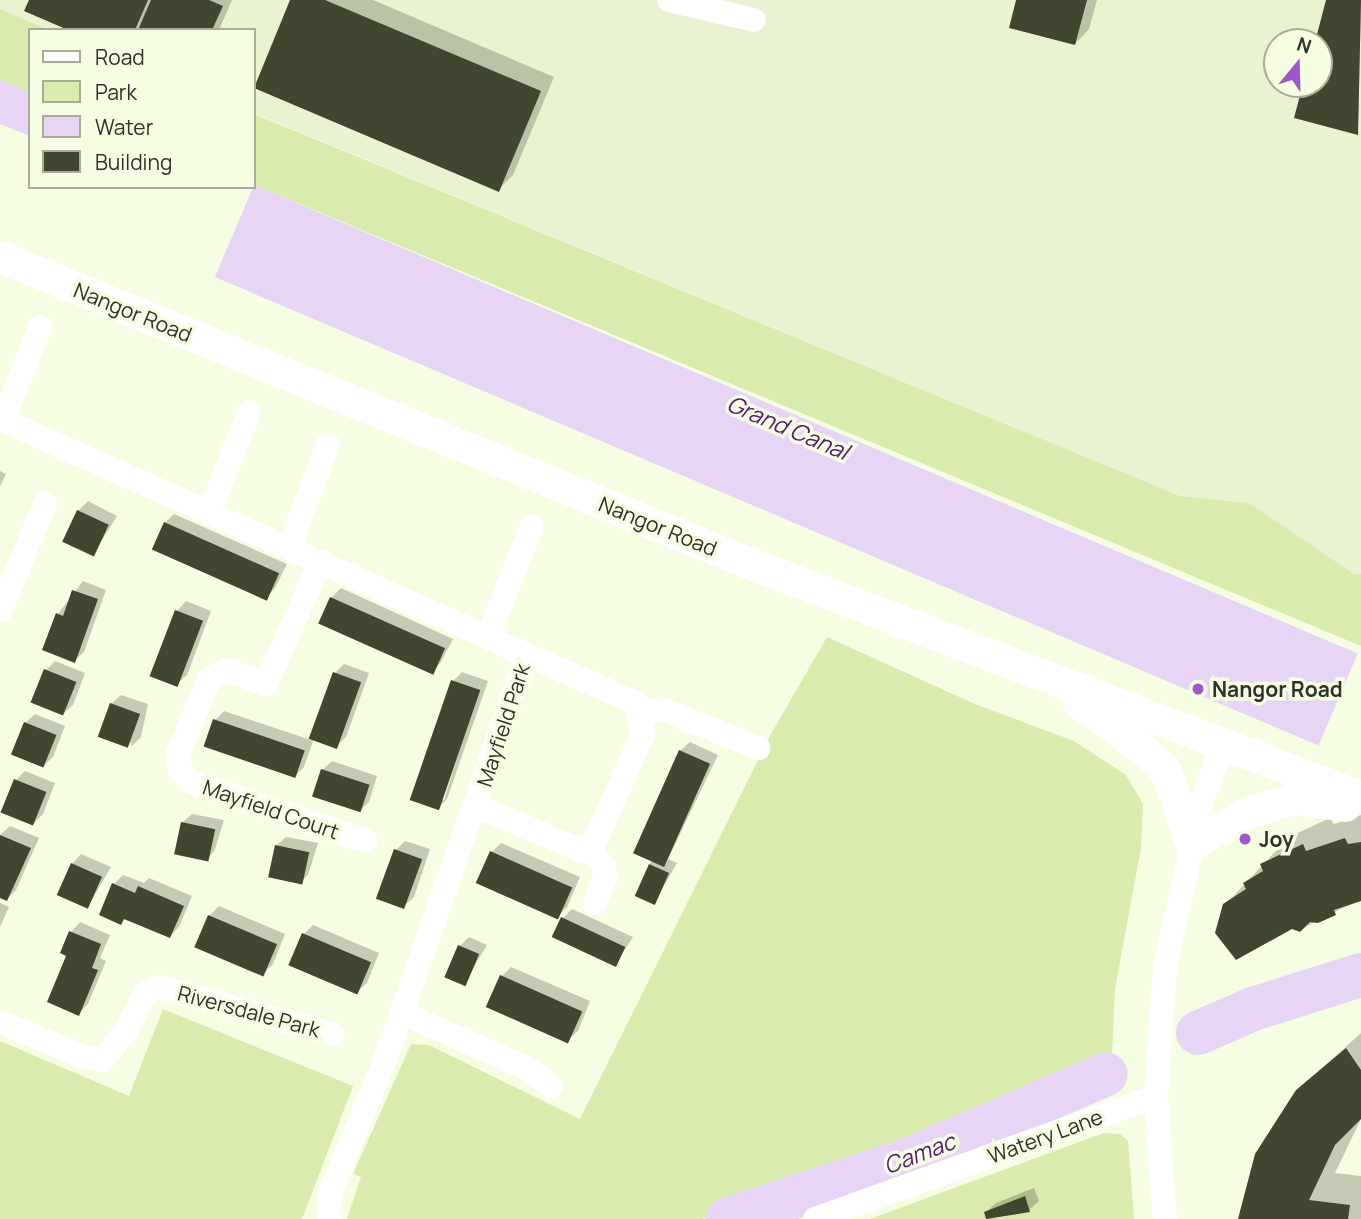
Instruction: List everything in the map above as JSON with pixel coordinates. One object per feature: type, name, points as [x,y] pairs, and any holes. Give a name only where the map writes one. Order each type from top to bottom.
[{"type":"main road","name":"Nangor Road","points":[[0,257],[746,562],[1361,797]]},
{"type":"main road","points":[[1042,677],[1144,750],[1166,771],[1192,845],[1250,812],[1295,799],[1361,808]]},
{"type":"street","points":[[668,0],[754,20]]},
{"type":"street","points":[[1,420],[40,327]]},
{"type":"street","points":[[210,511],[249,412]]},
{"type":"street","name":"Mayfield Park","points":[[1,420],[210,511],[527,655],[402,1013],[330,1193],[330,1219]]},
{"type":"street","points":[[289,547],[328,445]]},
{"type":"street","points":[[0,611],[45,504]]},
{"type":"street","points":[[488,637],[533,526]]},
{"type":"street","name":"Mayfield Court","points":[[321,561],[266,684],[226,670],[209,680],[178,753],[180,770],[192,782],[365,841]]},
{"type":"street","points":[[527,655],[627,697],[641,713],[643,734],[591,850]]},
{"type":"street","points":[[641,713],[662,709],[758,748]]},
{"type":"street","points":[[1165,1219],[1156,1096],[1165,966],[1192,845],[1222,746]]},
{"type":"street","points":[[475,806],[583,851],[591,850]]},
{"type":"street","points":[[591,850],[604,867],[605,878],[595,903]]},
{"type":"street","name":"Riversdale Park","points":[[0,1022],[82,1056],[102,1060],[126,1031],[145,993],[159,987],[333,1034]]},
{"type":"street","points":[[402,1013],[529,1069],[551,1086]]},
{"type":"street","name":"Watery Lane","points":[[815,1219],[1156,1096]]},
{"type":"shaded area","points":[[0,0],[1361,0],[1361,574],[1354,575],[1249,503],[1180,496],[256,114],[256,28],[46,28],[0,9]]},
{"type":"green space","points":[[0,9],[45,28],[28,28],[28,91],[0,80]]},
{"type":"green space","points":[[256,115],[1180,496],[1249,503],[1354,574],[1361,574],[1361,646],[256,186]]},
{"type":"green space","points":[[827,637],[975,704],[1074,741],[1126,775],[1143,804],[1141,848],[1115,989],[1112,1056],[939,1139],[702,1219],[347,1219],[361,1177],[353,1174],[411,1044],[429,1045],[580,1119],[771,734]]},
{"type":"green space","points":[[163,1009],[353,1086],[302,1219],[0,1219],[0,1041],[129,1096]]},
{"type":"green space","points":[[1104,1133],[1120,1134],[1128,1141],[1134,1219],[870,1219]]},
{"type":"water","points":[[0,80],[28,91],[28,135],[0,124]]},
{"type":"water","name":"Grand Canal","points":[[256,186],[1358,653],[1319,746],[215,277],[252,189],[256,189]]},
{"type":"building","points":[[29,0],[148,0],[136,28],[63,28],[24,11]]},
{"type":"building","points":[[151,0],[209,0],[223,6],[213,28],[139,28]]},
{"type":"building","points":[[290,0],[325,0],[541,91],[499,192],[256,89]]},
{"type":"building","points":[[1016,0],[1087,0],[1075,45],[1009,28]]},
{"type":"building","points":[[1326,0],[1361,0],[1358,135],[1294,118],[1299,98],[1333,98],[1333,28],[1319,28]]},
{"type":"building","points":[[77,510],[109,525],[94,557],[62,542]]},
{"type":"building","points":[[164,522],[279,573],[267,601],[152,549]]},
{"type":"building","points":[[72,590],[98,599],[75,663],[42,650],[56,613],[63,616]]},
{"type":"building","points":[[330,597],[445,648],[433,675],[318,623]]},
{"type":"building","points":[[175,610],[203,621],[178,687],[150,676]]},
{"type":"building","points":[[44,669],[76,682],[63,715],[31,702]]},
{"type":"building","points":[[333,672],[361,682],[337,749],[309,739]]},
{"type":"building","points":[[451,680],[480,690],[439,810],[410,800]]},
{"type":"building","points":[[110,703],[140,714],[128,748],[98,737]]},
{"type":"building","points":[[213,719],[305,751],[295,778],[204,746]]},
{"type":"building","points":[[24,722],[56,735],[43,768],[11,754]]},
{"type":"building","points":[[679,750],[710,764],[664,867],[633,853]]},
{"type":"building","points":[[321,769],[370,785],[361,812],[312,797]]},
{"type":"building","points":[[14,779],[46,792],[33,825],[1,812]]},
{"type":"building","points":[[181,822],[215,829],[208,862],[174,854]]},
{"type":"building","points":[[0,835],[31,848],[7,901],[0,898]]},
{"type":"building","points":[[1345,838],[1348,844],[1361,842],[1361,901],[1334,910],[1336,915],[1318,923],[1310,922],[1300,932],[1292,929],[1236,960],[1215,933],[1223,904],[1246,889],[1243,883],[1263,871],[1260,864],[1303,844],[1306,851]]},
{"type":"building","points":[[275,845],[309,852],[302,885],[268,877]]},
{"type":"building","points":[[394,849],[422,859],[404,909],[376,899]]},
{"type":"building","points":[[490,851],[572,888],[558,920],[476,883]]},
{"type":"building","points":[[71,863],[102,877],[88,909],[57,895]]},
{"type":"building","points":[[649,864],[669,873],[655,905],[635,896]]},
{"type":"building","points":[[112,883],[135,893],[138,886],[184,906],[170,938],[124,919],[121,925],[99,915]]},
{"type":"building","points":[[208,915],[277,944],[263,977],[194,947]]},
{"type":"building","points":[[561,917],[625,947],[616,967],[552,937]]},
{"type":"building","points":[[69,931],[101,944],[92,968],[98,970],[79,1016],[47,1002],[66,956],[60,953]]},
{"type":"building","points":[[302,933],[371,962],[357,995],[288,965]]},
{"type":"building","points":[[458,945],[479,954],[465,986],[444,977]]},
{"type":"building","points":[[500,975],[582,1012],[568,1044],[486,1007]]},
{"type":"building","points":[[1346,1048],[1361,1070],[1361,1119],[1335,1145],[1309,1200],[1350,1205],[1348,1219],[1238,1219],[1255,1154],[1296,1090]]},
{"type":"building","points":[[1025,1196],[1030,1212],[986,1219],[984,1212]]},
{"type":"waterway","name":"Camac","points":[[1198,1033],[1253,1009],[1361,975]]},
{"type":"waterway","name":"Camac","points":[[728,1219],[912,1158],[1106,1074]]},
{"type":"place","name":"Nangor Road","points":[[1198,689]]},
{"type":"place","name":"Joy","points":[[1245,839]]}]
